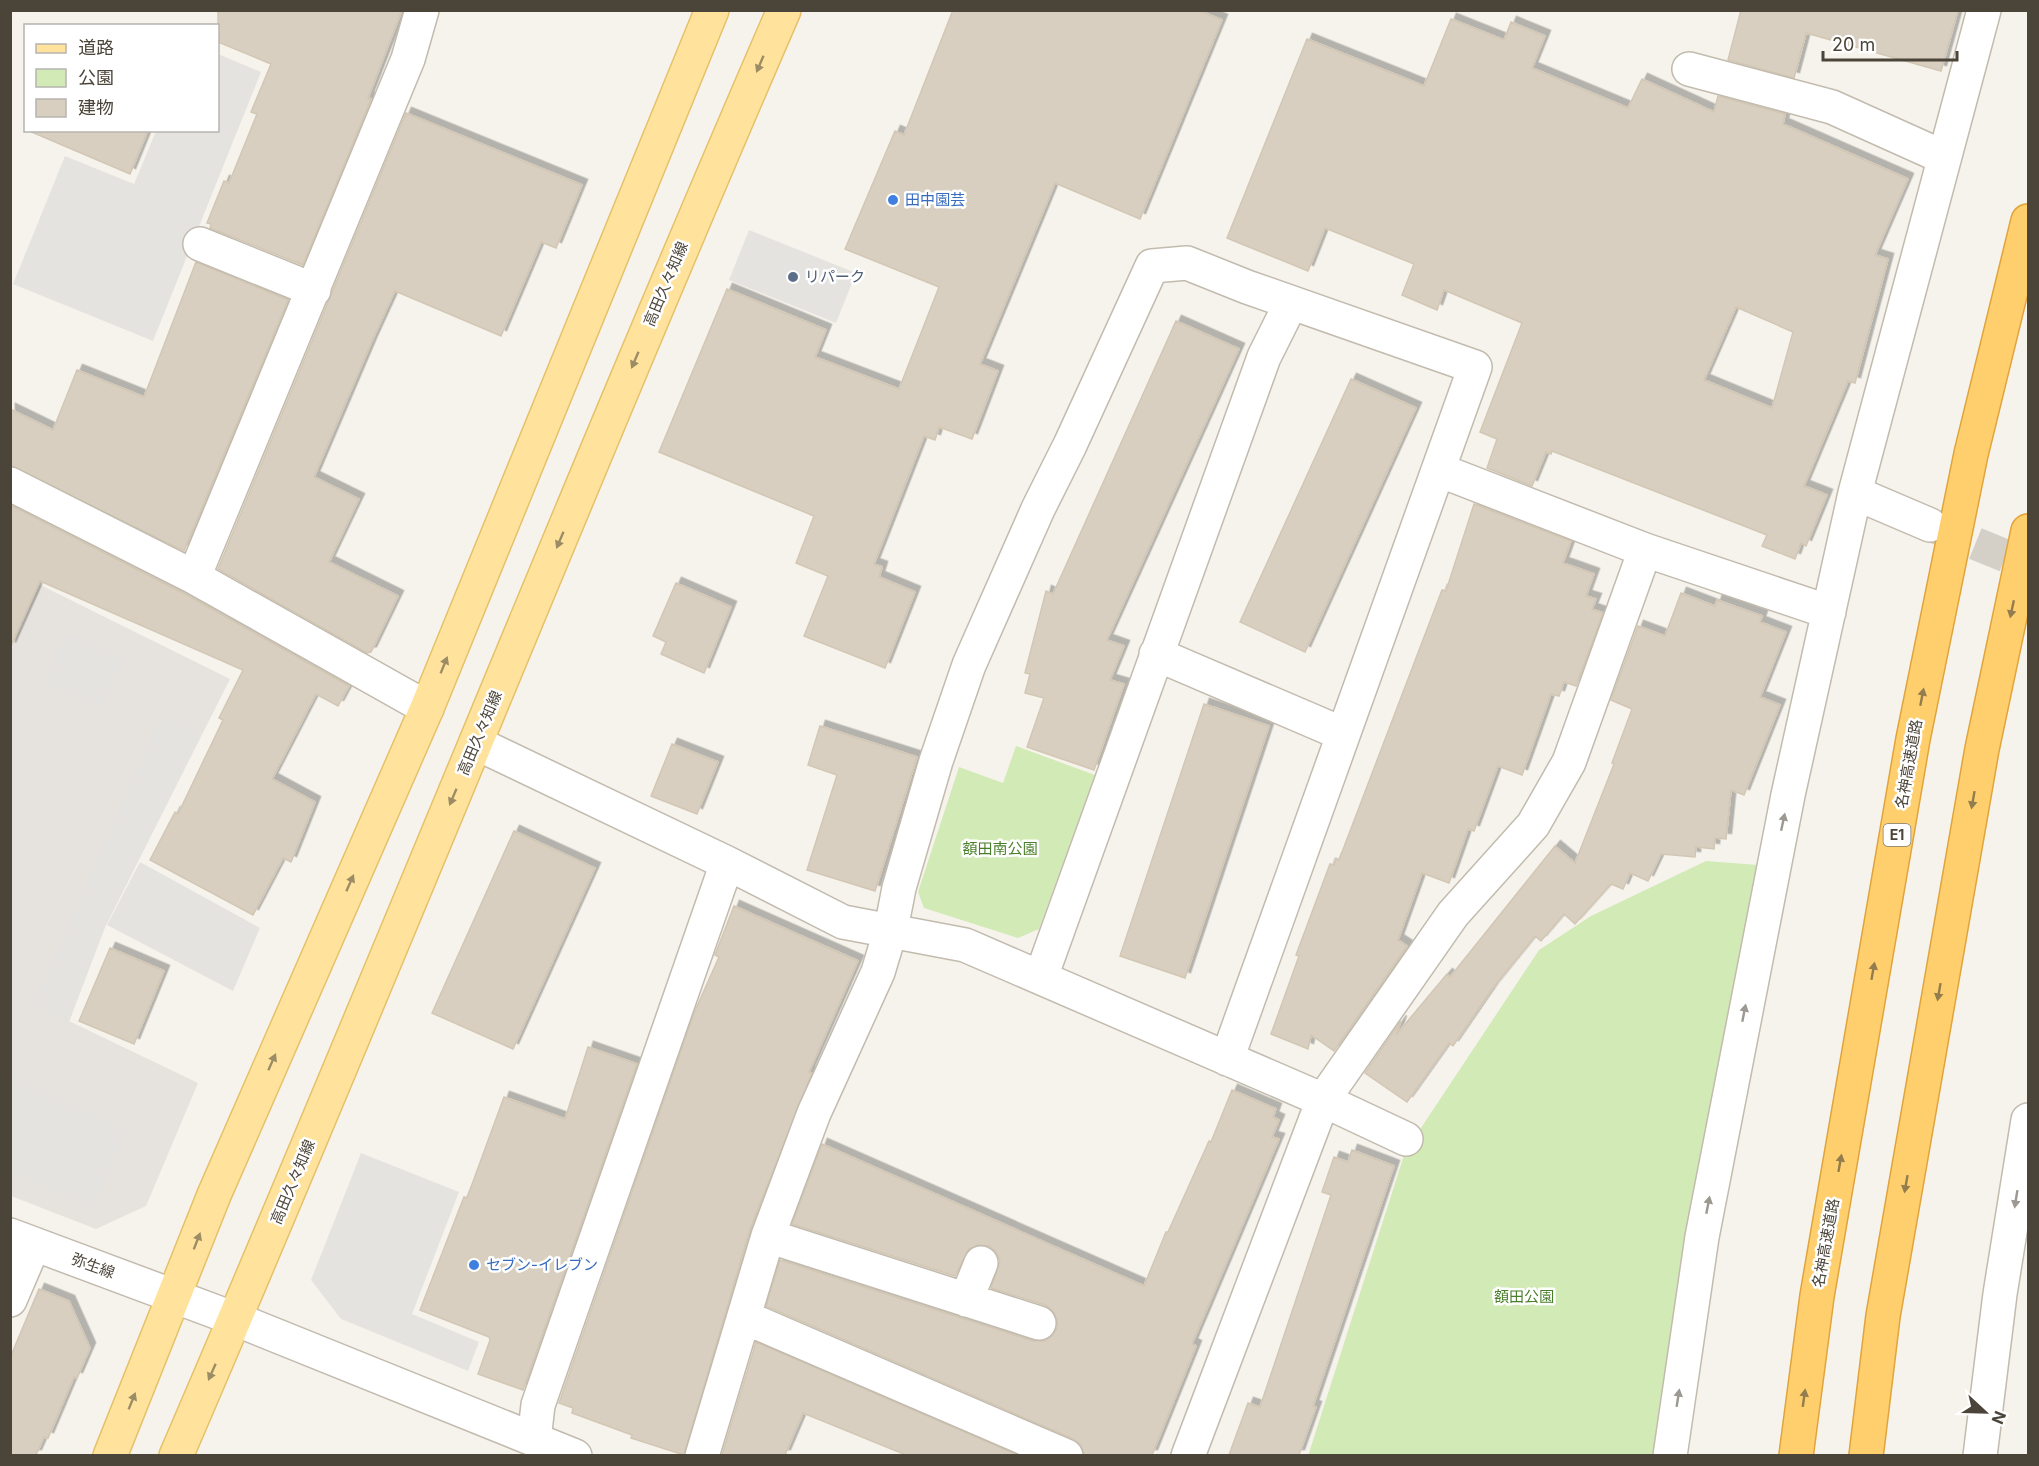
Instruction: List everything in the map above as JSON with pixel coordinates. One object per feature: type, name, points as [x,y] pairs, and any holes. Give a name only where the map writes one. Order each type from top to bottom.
[{"type":"highway","name":"名神高速道路","points":[[1796,1455],[1817,1296],[1913,740],[1971,454],[2028,221]]},
{"type":"highway","points":[[1866,1455],[1883,1316],[1979,761],[2028,531]]},
{"type":"main road","points":[[110,1455],[176,1296],[214,1195],[427,708],[712,10]]},
{"type":"main road","name":"高田久々知線","points":[[176,1455],[476,743],[687,233],[784,10]]},
{"type":"street","points":[[194,577],[408,59],[422,10]]},
{"type":"street","points":[[1670,1455],[1706,1214],[1786,807],[1855,494],[1942,157],[1984,10]]},
{"type":"street","points":[[1689,69],[1832,107],[1942,157]]},
{"type":"street","points":[[200,244],[314,290]]},
{"type":"street","points":[[702,1455],[768,1236],[813,1113],[878,972],[891,929],[899,888],[936,761],[969,665],[1038,509],[1152,266],[1187,263],[1291,303],[1475,367],[1227,1059]]},
{"type":"street","points":[[1041,977],[1264,357],[1291,303]]},
{"type":"street","points":[[1439,470],[1645,550],[1829,612]]},
{"type":"street","points":[[10,484],[194,577],[427,708]]},
{"type":"street","points":[[1855,494],[1930,525]]},
{"type":"street","points":[[1188,1455],[1323,1100],[1453,914],[1533,825],[1569,762],[1645,550]]},
{"type":"street","points":[[1156,654],[1343,734]]},
{"type":"street","points":[[476,743],[727,862],[843,922],[891,929],[965,945],[1323,1100],[1406,1140]]},
{"type":"street","points":[[534,1440],[538,1405],[727,862]]},
{"type":"street","points":[[1980,1455],[2000,1294],[2028,1120]]},
{"type":"street","points":[[768,1236],[1039,1323]]},
{"type":"street","points":[[10,1300],[22,1239]]},
{"type":"street","name":"弥生線","points":[[22,1239],[235,1318],[575,1455]]},
{"type":"street","points":[[966,1300],[981,1263]]},
{"type":"street","points":[[744,1317],[1066,1455]]},
{"type":"shaded area","points":[[219,54],[261,72],[153,341],[13,284],[65,156],[134,184],[156,132],[219,132]]},
{"type":"shaded area","name":"リパーク","points":[[749,230],[856,273],[836,323],[729,280]]},
{"type":"shaded area","points":[[10,570],[230,679],[105,927],[69,1021],[198,1083],[146,1206],[96,1229],[11,1196]]},
{"type":"shaded area","points":[[65,633],[124,659],[102,709],[43,683]]},
{"type":"shaded area","points":[[162,714],[202,734],[105,927],[69,1022],[32,1006]]},
{"type":"shaded area","points":[[140,862],[260,928],[233,991],[107,925]]},
{"type":"shaded area","points":[[11,1077],[127,1129],[92,1209],[11,1172]]},
{"type":"shaded area","points":[[361,1153],[459,1192],[412,1314],[479,1342],[468,1371],[341,1319],[311,1280]]},
{"type":"green space","name":"額田南公園","points":[[1016,746],[1095,775],[1039,929],[1018,938],[924,908],[918,892],[959,767],[1003,783]]},
{"type":"green space","name":"額田公園","points":[[1706,861],[1758,865],[1658,1455],[1308,1456],[1405,1152],[1539,950],[1591,916]]},
{"type":"building","points":[[218,10],[402,10],[368,98],[371,99],[303,265],[210,228],[211,224],[207,223],[224,181],[229,183],[257,114],[251,112],[271,64],[219,42]]},
{"type":"building","points":[[953,10],[1198,10],[1222,20],[1140,219],[1055,183],[980,364],[998,371],[972,439],[939,427],[935,440],[924,436],[874,564],[882,567],[879,577],[915,592],[885,668],[804,636],[828,576],[796,563],[814,516],[659,452],[727,289],[826,330],[815,357],[899,389],[939,287],[845,249],[895,131],[904,135]]},
{"type":"building","points":[[1741,10],[1958,10],[1941,71],[1806,33],[1794,78],[1728,60]]},
{"type":"building","points":[[1451,19],[1504,40],[1511,22],[1545,36],[1532,68],[1628,108],[1642,79],[1714,112],[1718,96],[1785,114],[1783,124],[1908,179],[1875,255],[1888,259],[1855,383],[1848,381],[1804,486],[1827,495],[1806,546],[1801,543],[1795,559],[1762,546],[1767,535],[1552,451],[1551,454],[1546,452],[1532,486],[1487,468],[1497,439],[1480,432],[1522,323],[1444,290],[1437,310],[1402,295],[1414,264],[1325,228],[1308,271],[1227,238],[1307,39],[1424,86]],"holes":[[[1736,307],[1793,332],[1772,408],[1704,380]]]},
{"type":"building","points":[[406,113],[582,185],[556,248],[541,242],[501,336],[395,291],[372,341],[314,477],[359,499],[329,562],[398,596],[371,652],[367,653],[218,569]]},
{"type":"building","points":[[32,132],[147,132],[130,174]]},
{"type":"building","points":[[196,262],[288,300],[184,551],[10,466],[10,409],[53,430],[77,370],[144,397]]},
{"type":"building","points":[[1176,321],[1239,349],[1107,640],[1124,646],[1110,680],[1124,684],[1094,770],[1027,747],[1044,698],[1025,693],[1030,674],[1025,673],[1046,591],[1053,594]]},
{"type":"building","points":[[1351,379],[1416,408],[1305,652],[1240,622]]},
{"type":"building","points":[[1474,504],[1571,541],[1563,563],[1594,574],[1586,596],[1596,599],[1592,609],[1603,613],[1576,686],[1564,682],[1559,696],[1551,694],[1522,775],[1498,766],[1474,831],[1468,829],[1449,883],[1422,873],[1398,940],[1407,946],[1334,1051],[1311,1035],[1308,1049],[1271,1034],[1299,956],[1296,955],[1330,864],[1334,865],[1336,859],[1339,860],[1442,590],[1446,591]]},
{"type":"building","points":[[10,505],[185,594],[349,686],[338,706],[316,694],[272,779],[315,802],[291,862],[283,858],[253,915],[150,860],[175,812],[178,814],[223,720],[219,718],[243,670],[40,581],[10,648]]},
{"type":"building","points":[[676,583],[731,607],[704,673],[661,654],[666,642],[653,636]]},
{"type":"building","points":[[1681,593],[1715,606],[1717,600],[1762,616],[1760,622],[1786,632],[1760,697],[1780,705],[1744,795],[1731,790],[1726,839],[1715,838],[1714,849],[1696,847],[1695,857],[1661,854],[1648,881],[1630,873],[1623,889],[1611,884],[1575,924],[1564,914],[1541,941],[1535,936],[1492,989],[1453,1046],[1449,1043],[1407,1102],[1365,1073],[1401,1021],[1396,1035],[1447,974],[1450,977],[1555,846],[1575,863],[1614,764],[1612,763],[1632,709],[1611,700],[1638,626],[1665,636]]},
{"type":"building","points":[[1204,704],[1269,726],[1185,978],[1120,956]]},
{"type":"building","points":[[820,726],[917,757],[875,891],[807,870],[837,775],[808,765]]},
{"type":"building","points":[[672,744],[718,762],[697,814],[651,796]]},
{"type":"building","points":[[514,831],[595,868],[513,1049],[432,1013]]},
{"type":"building","points":[[734,906],[858,961],[809,1072],[812,1073],[750,1229],[684,1455],[631,1438],[632,1435],[572,1413],[573,1408],[559,1403],[694,1013],[719,957],[715,955]]},
{"type":"building","points":[[110,948],[164,971],[134,1044],[79,1021]]},
{"type":"building","points":[[588,1047],[637,1064],[523,1390],[478,1374],[490,1340],[489,1337],[420,1310],[464,1197],[467,1198],[504,1097],[565,1119]]},
{"type":"building","points":[[1232,1090],[1276,1109],[1273,1117],[1279,1120],[1272,1137],[1279,1139],[1192,1344],[1196,1346],[1152,1455],[1084,1455],[1081,1445],[1073,1439],[766,1306],[780,1260],[1033,1341],[1044,1341],[1052,1336],[1057,1328],[1057,1320],[1053,1311],[1045,1305],[991,1288],[1000,1261],[996,1252],[989,1246],[978,1245],[969,1249],[955,1276],[792,1224],[822,1144],[1144,1286],[1166,1232],[1168,1232],[1209,1141],[1211,1142]]},
{"type":"building","points":[[1352,1150],[1394,1166],[1313,1406],[1316,1407],[1299,1455],[1229,1455],[1248,1403],[1260,1407],[1331,1195],[1322,1192],[1334,1157],[1348,1162]]},
{"type":"building","points":[[39,1289],[69,1301],[90,1348],[77,1378],[74,1377],[48,1438],[44,1437],[36,1455],[10,1455],[10,1358]]},
{"type":"building","points":[[756,1342],[1018,1455],[906,1455],[803,1413],[785,1455],[722,1455]]},
{"type":"tunnel","points":[[1930,525],[2028,565]]},
{"type":"place","name":"田中園芸","points":[[893,200]]},
{"type":"place","name":"リパーク","points":[[793,277]]},
{"type":"place","name":"セブン-イレブン","points":[[474,1265]]}]
